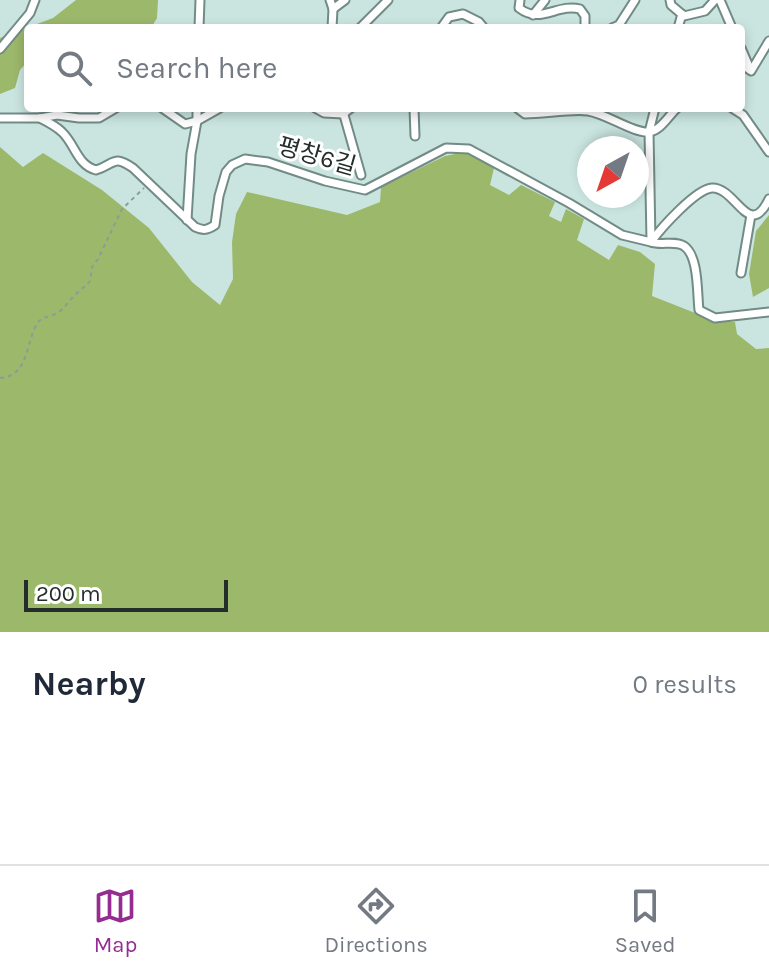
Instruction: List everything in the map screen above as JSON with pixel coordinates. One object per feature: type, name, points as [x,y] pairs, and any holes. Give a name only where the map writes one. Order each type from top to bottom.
[{"type":"street","points":[[0,49],[30,13],[35,0]]},
{"type":"street","points":[[199,24],[200,0]]},
{"type":"street","points":[[332,24],[332,3],[345,0]]},
{"type":"street","points":[[364,24],[388,0]]},
{"type":"street","points":[[520,0],[519,8],[538,16],[572,7],[580,9],[585,16],[585,24]]},
{"type":"street","points":[[533,15],[545,0]]},
{"type":"street","points":[[620,24],[635,0]]},
{"type":"street","points":[[670,0],[671,5],[684,16],[705,11],[718,0],[730,24]]},
{"type":"street","points":[[444,24],[449,17],[463,14],[481,24]]},
{"type":"street","points":[[679,24],[682,14]]},
{"type":"street","points":[[751,71],[769,41]]},
{"type":"street","points":[[745,57],[751,71]]},
{"type":"street","points":[[745,67],[751,71]]},
{"type":"street","points":[[0,118],[57,115],[99,118],[109,112]]},
{"type":"street","points":[[168,112],[185,124],[213,112]]},
{"type":"street","points":[[187,220],[197,112]]},
{"type":"street","points":[[342,112],[361,175]]},
{"type":"street","points":[[414,112],[415,136]]},
{"type":"street","points":[[522,112],[566,112]]},
{"type":"street","points":[[591,112],[649,132],[658,129],[673,112]]},
{"type":"street","points":[[651,242],[649,132],[654,112]]},
{"type":"street","points":[[738,112],[769,152]]},
{"type":"street","points":[[40,118],[61,130],[88,168],[96,170],[114,160],[121,160],[187,220]]},
{"type":"street","name":"평창6길","points":[[187,220],[202,230],[215,225],[222,182],[232,165],[245,159],[268,162],[325,181],[365,190],[446,148],[469,149],[622,235],[659,245],[670,243],[683,246],[693,257],[699,310],[715,318],[769,312]]},
{"type":"street","points":[[651,242],[690,201],[707,188],[717,188],[727,193],[737,206],[751,215],[759,214],[769,199]]},
{"type":"street","points":[[741,273],[751,215]]},
{"type":"path","points":[[0,378],[18,372],[41,319],[67,307],[73,296],[90,281],[92,267],[122,209],[148,184]]},
{"type":"green space","points":[[76,0],[158,0],[157,18],[153,24],[37,24],[53,18]]},
{"type":"green space","points":[[24,29],[24,66],[15,88],[0,94],[0,38]]},
{"type":"green space","points":[[0,147],[23,167],[43,153],[102,190],[149,228],[192,282],[220,305],[233,279],[232,242],[236,214],[247,192],[347,215],[380,202],[381,187],[445,156],[465,152],[494,168],[490,185],[509,195],[521,185],[555,202],[549,216],[561,222],[566,209],[584,219],[577,240],[609,260],[618,245],[640,252],[655,264],[652,296],[718,322],[735,322],[737,334],[756,349],[769,348],[769,632],[0,632]]},
{"type":"green space","points":[[769,215],[769,288],[753,297],[749,274],[756,231]]}]
